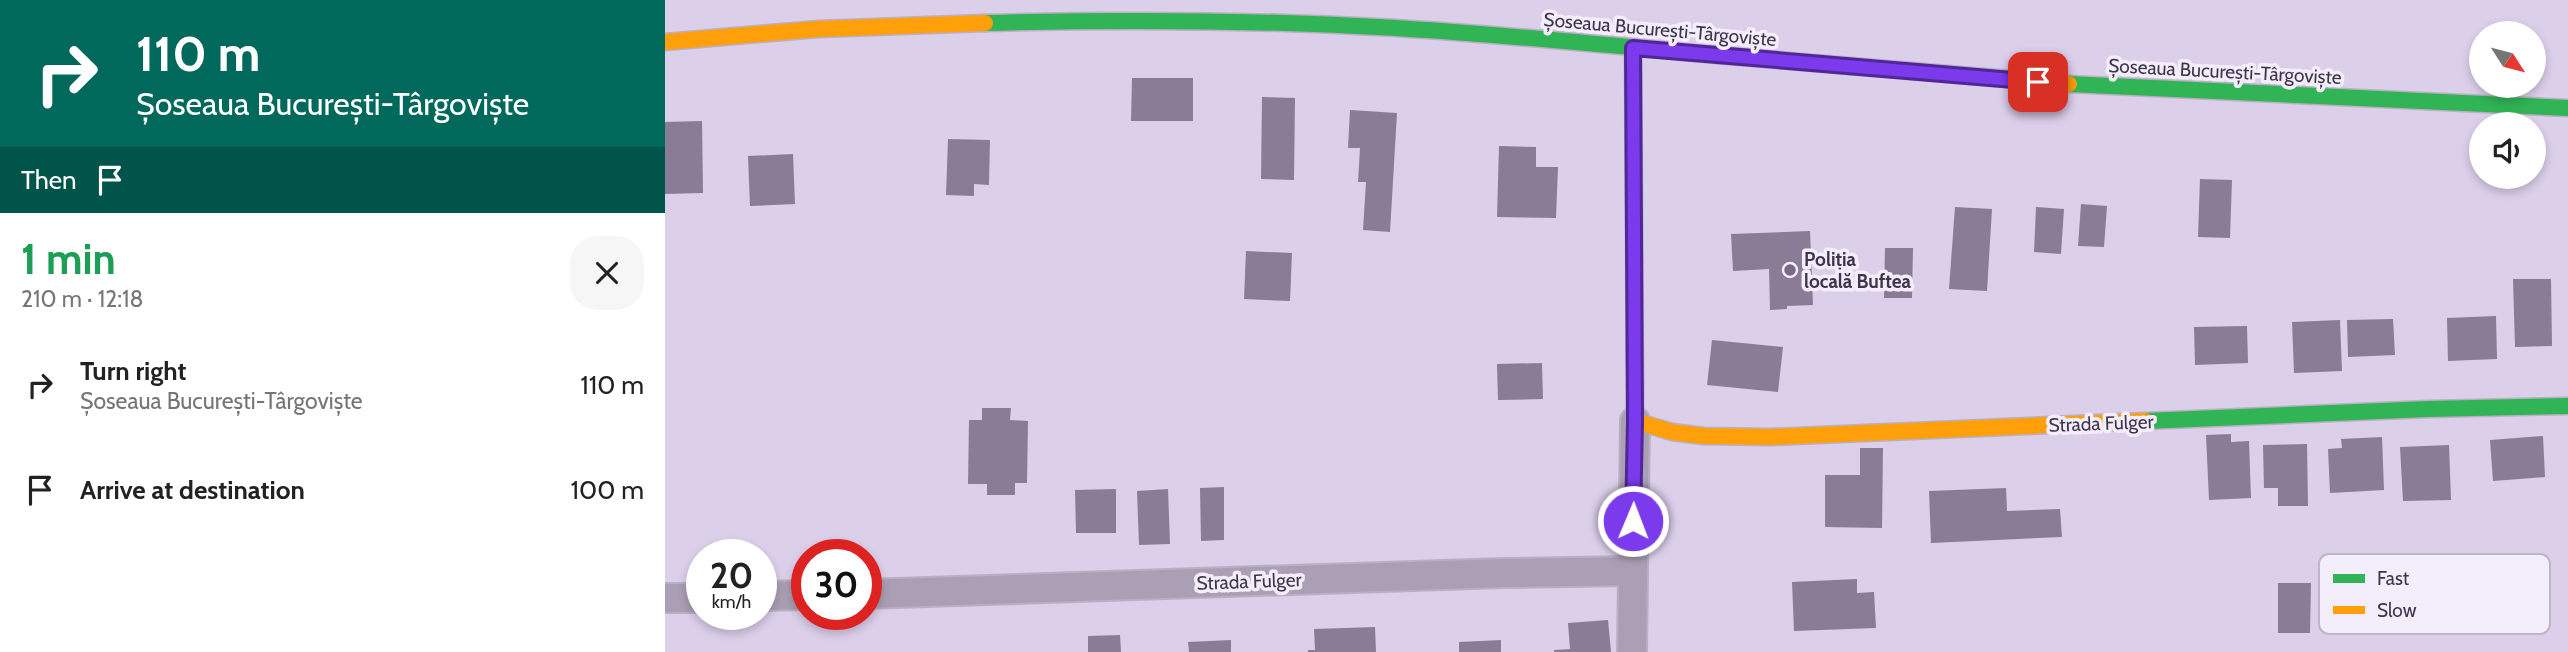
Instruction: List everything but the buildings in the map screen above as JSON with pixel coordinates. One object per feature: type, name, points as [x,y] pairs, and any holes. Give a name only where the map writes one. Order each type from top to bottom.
[{"type":"main road","name":"Șoseaua București-Târgoviște","points":[[665,42],[1056,10],[1440,31],[2038,82],[2568,108]]},
{"type":"main road","points":[[1633,48],[1635,421]]},
{"type":"main road","name":"Strada Fulger","points":[[1635,421],[1672,432],[1704,436],[1770,437],[2400,410],[2568,406]]},
{"type":"street","points":[[1632,652],[1635,421]]},
{"type":"street","name":"Strada Fulger","points":[[882,593],[1489,573],[1632,571]]},
{"type":"street","points":[[665,598],[686,598]]},
{"type":"traffic: fast","points":[[985,23],[1149,21],[1365,26],[1717,55]]},
{"type":"traffic: fast","points":[[1633,48],[1635,384]]},
{"type":"traffic: fast","points":[[2069,84],[2568,108]]},
{"type":"traffic: fast","points":[[2145,421],[2568,406]]},
{"type":"traffic: slow","points":[[665,42],[818,29],[985,23]]},
{"type":"traffic: slow","points":[[1717,55],[2069,84]]},
{"type":"traffic: slow","points":[[1635,384],[1635,421],[1672,432],[1704,436],[1771,437],[2145,421]]},
{"type":"place","name":"Poliția locală Buftea","points":[[1790,270]]},
{"type":"route","points":[[1633,521],[1633,48],[2038,82]]}]
